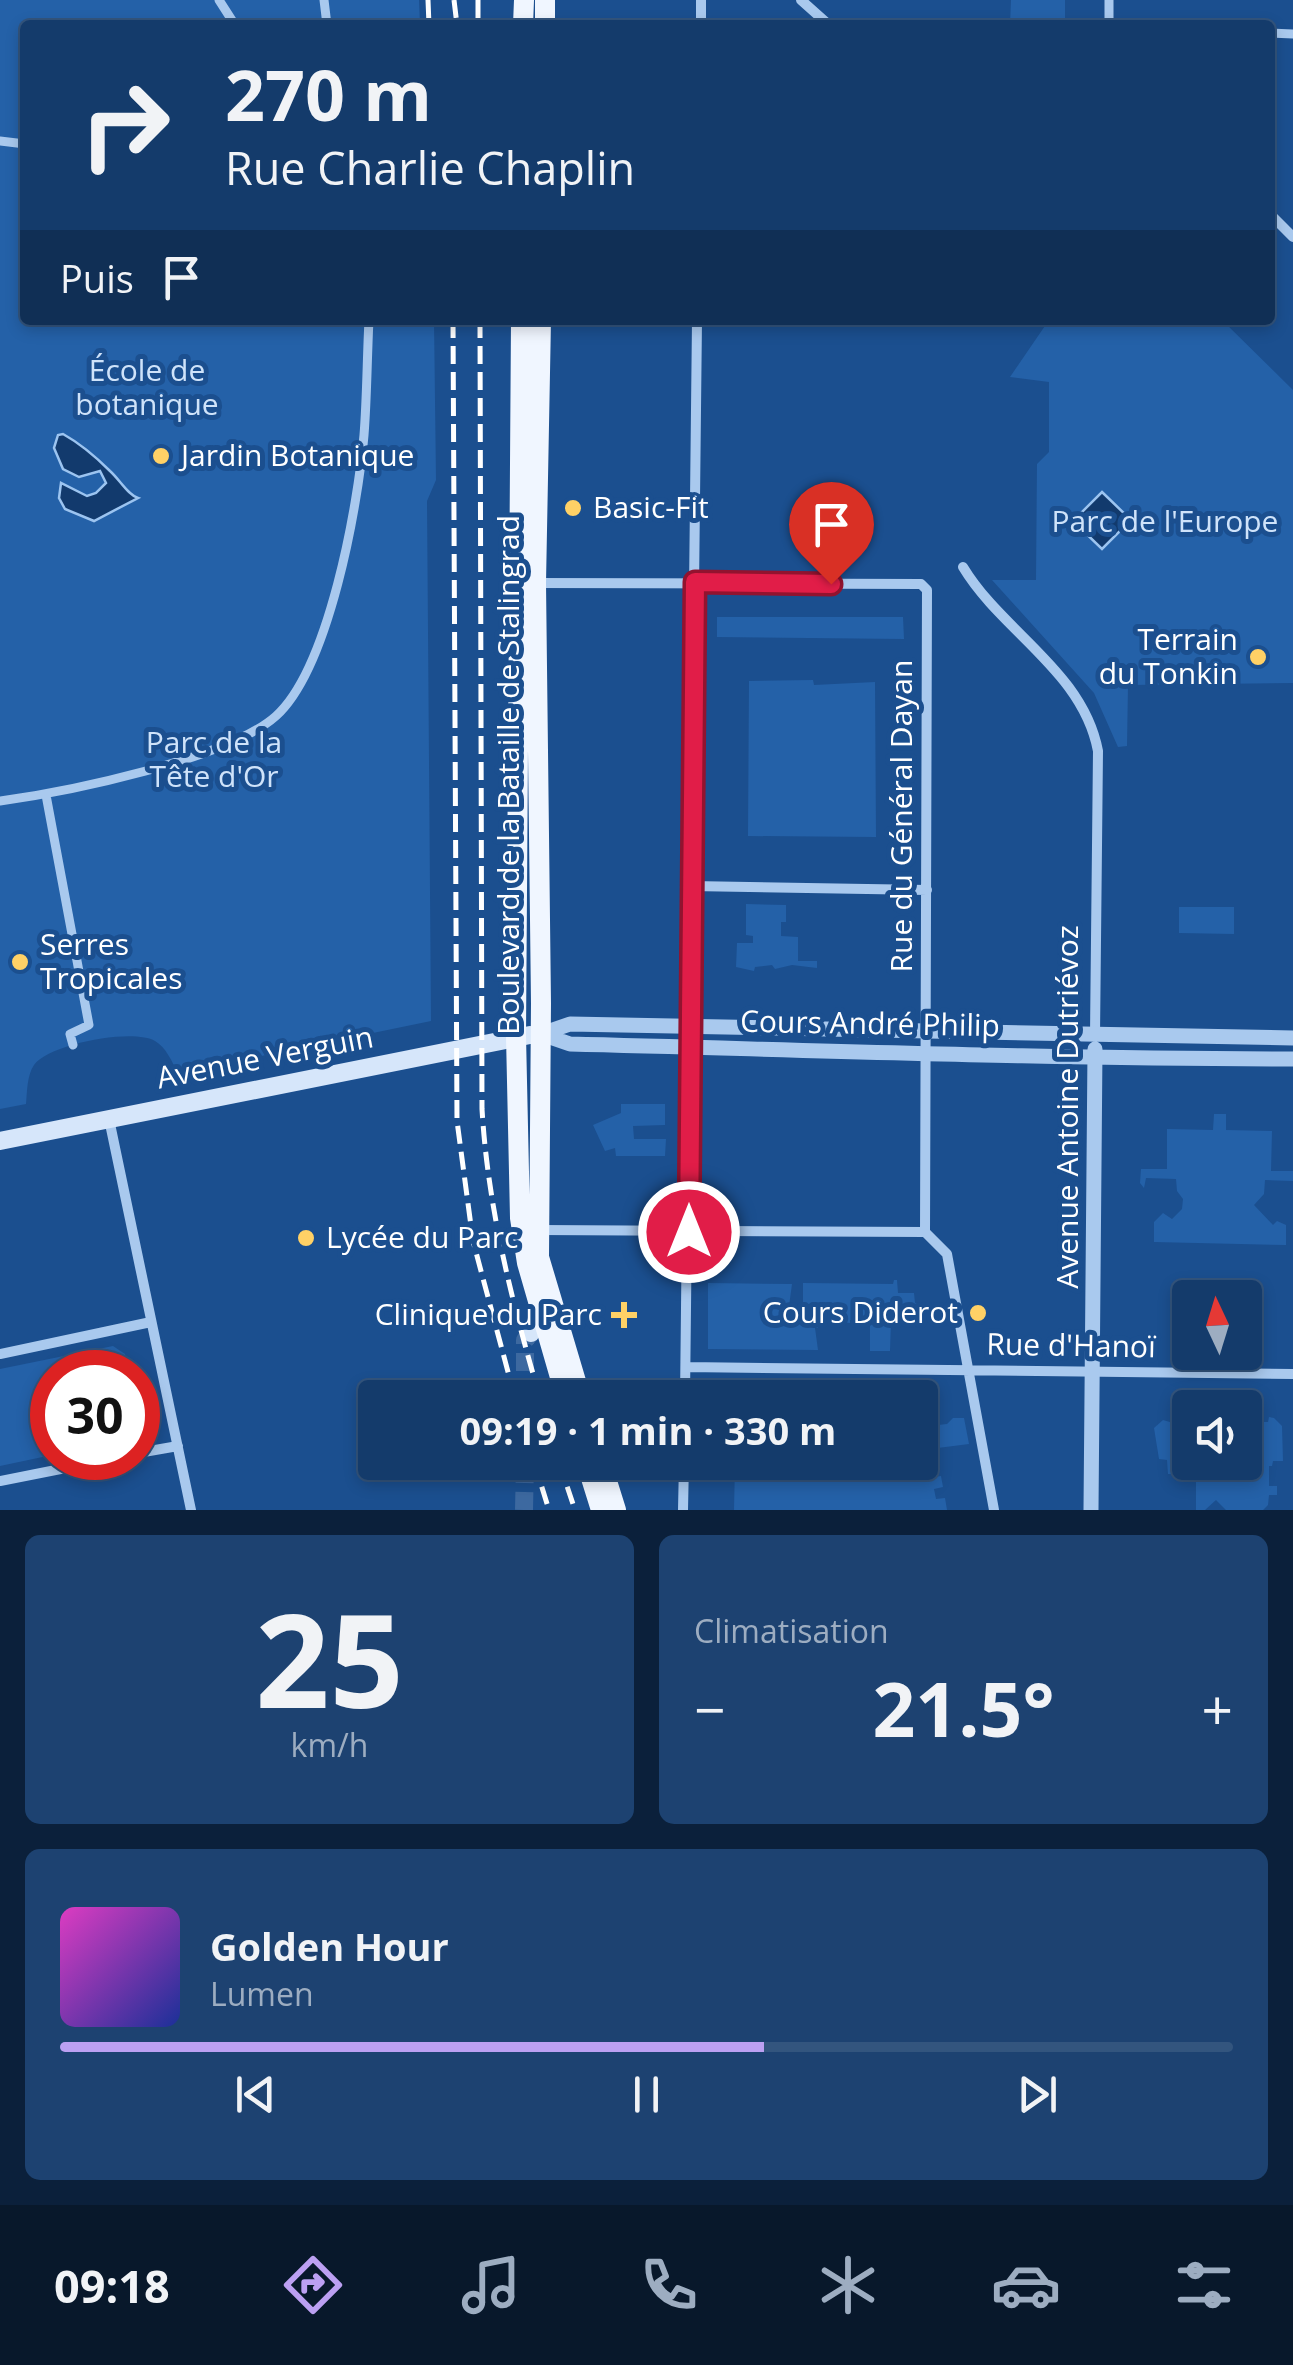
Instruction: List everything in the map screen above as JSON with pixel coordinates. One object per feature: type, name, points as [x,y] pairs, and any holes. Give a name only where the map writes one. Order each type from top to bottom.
[{"type":"main road","name":"Boulevard de la Bataille de Stalingrad","points":[[521,325],[541,1034],[539,1258],[575,1380]]},
{"type":"main road","name":"Boulevard de la Bataille de Stalingrad","points":[[541,325],[528,582],[516,1036],[520,1218],[526,1263],[561,1380]]},
{"type":"main road","name":"Avenue Verguin","points":[[0,1141],[541,1034]]},
{"type":"main road","points":[[531,1333],[541,1312]]},
{"type":"main road","points":[[592,1480],[601,1510]]},
{"type":"main road","points":[[607,1480],[616,1510]]},
{"type":"street","points":[[801,0],[823,20]]},
{"type":"street","points":[[1275,219],[1293,237]]},
{"type":"street","points":[[0,801],[46,795],[197,755],[249,734],[278,714],[302,680],[322,639],[346,540],[364,438],[368,325]]},
{"type":"street","points":[[686,1380],[697,325]]},
{"type":"street","name":"Avenue Antoine Dutriévoz","points":[[963,567],[1066,682],[1092,727],[1098,751],[1092,1510]]},
{"type":"street","points":[[528,582],[695,582]]},
{"type":"street","name":"Rue du Général Dayan","points":[[695,582],[920,584],[927,590],[925,1232]]},
{"type":"street","points":[[46,795],[89,1025],[70,1034],[72,1045]]},
{"type":"street","points":[[690,886],[927,890]]},
{"type":"street","name":"Cours André Philip","points":[[541,1034],[570,1024],[1293,1038]]},
{"type":"street","name":"Cours André Philip","points":[[541,1034],[570,1044],[1096,1058],[1293,1059]]},
{"type":"street","points":[[109,1118],[191,1510]]},
{"type":"street","points":[[539,1230],[925,1232],[947,1254],[994,1510]]},
{"type":"street","points":[[0,1354],[152,1322]]},
{"type":"street","name":"Rue d'Hanoï","points":[[686,1367],[1293,1374]]},
{"type":"street","points":[[160,1449],[178,1446]]},
{"type":"street","points":[[0,1481],[30,1475]]},
{"type":"street","points":[[683,1510],[684,1480]]},
{"type":"green space","name":"Parc de la Tête d'Or","points":[[0,0],[419,0],[420,20],[20,20],[20,325],[434,325],[436,480],[427,501],[431,1021],[178,1073],[166,1051],[155,1041],[129,1036],[92,1040],[43,1057],[30,1074],[26,1104],[0,1109]]},
{"type":"green space","points":[[1011,0],[1065,0],[1065,20],[1010,20]]},
{"type":"green space","name":"Parc de l'Europe","points":[[1046,325],[1227,325],[1293,390],[1293,683],[1128,685],[1127,746],[1118,747],[1094,693],[992,580],[1036,580],[1037,464],[1049,452],[1049,382],[1010,377]]},
{"type":"green space","points":[[717,617],[903,617],[904,639],[717,637]]},
{"type":"green space","points":[[813,680],[814,685],[875,682],[876,837],[748,836],[749,681]]},
{"type":"green space","points":[[746,904],[786,905],[781,936],[798,937],[798,961],[817,961],[817,968],[792,965],[775,969],[772,965],[755,967],[754,971],[736,967],[737,943],[753,943],[753,936],[746,935]]},
{"type":"green space","points":[[1179,907],[1234,907],[1234,934],[1179,933]]},
{"type":"green space","points":[[621,1104],[665,1104],[665,1125],[633,1126],[634,1139],[666,1139],[665,1156],[616,1156],[615,1148],[605,1151],[593,1125],[621,1113]]},
{"type":"green space","points":[[1214,1114],[1226,1114],[1226,1130],[1272,1131],[1271,1171],[1293,1171],[1293,1181],[1265,1180],[1264,1194],[1254,1205],[1273,1225],[1277,1221],[1286,1225],[1286,1245],[1154,1242],[1154,1222],[1163,1213],[1172,1219],[1182,1209],[1183,1199],[1177,1191],[1176,1179],[1146,1178],[1144,1188],[1140,1183],[1141,1169],[1167,1169],[1167,1129],[1213,1130]]},
{"type":"green space","points":[[894,1280],[898,1293],[914,1293],[915,1303],[944,1304],[946,1313],[903,1313],[902,1320],[891,1320],[890,1351],[870,1351],[870,1320],[850,1323],[818,1319],[818,1350],[708,1349],[708,1283],[792,1284],[787,1321],[797,1326],[803,1311],[803,1283],[893,1284]]},
{"type":"green space","points":[[30,1363],[30,1460],[0,1466],[0,1369]]},
{"type":"green space","points":[[953,1418],[964,1418],[969,1444],[938,1448],[938,1425]]},
{"type":"green space","points":[[1274,1418],[1282,1426],[1283,1461],[1273,1461],[1269,1466],[1269,1486],[1277,1486],[1277,1495],[1269,1495],[1263,1510],[1226,1510],[1216,1500],[1205,1510],[1196,1510],[1196,1480],[1262,1480],[1262,1422]]},
{"type":"green space","points":[[1163,1420],[1172,1423],[1172,1474],[1168,1474],[1167,1460],[1159,1459],[1154,1428]]},
{"type":"green space","points":[[941,1476],[943,1487],[934,1489],[936,1499],[945,1498],[947,1510],[734,1510],[735,1480],[938,1480]]},
{"type":"shaded area","points":[[63,434],[94,456],[138,498],[94,521],[65,509],[59,498],[61,483],[87,496],[106,483],[100,471],[79,477],[63,469],[54,448],[58,435]]},
{"type":"shaded area","points":[[1102,492],[1131,520],[1102,549],[1073,521]]},
{"type":"tunnel","points":[[525,1380],[525,1340],[531,1333]]},
{"type":"tunnel","points":[[524,1510],[525,1480]]},
{"type":"railway","points":[[428,0],[429,20]]},
{"type":"railway","points":[[454,0],[456,20]]},
{"type":"railway","points":[[478,0],[478,20]]},
{"type":"railway","points":[[453,325],[457,1121],[473,1241],[510,1380]]},
{"type":"railway","points":[[480,325],[482,1109],[503,1255],[535,1380]]},
{"type":"railway","points":[[540,1480],[549,1510]]},
{"type":"railway","points":[[565,1480],[575,1510]]},
{"type":"place","name":"Jardin Botanique","points":[[161,456]]},
{"type":"place","name":"Basic-Fit","points":[[573,508]]},
{"type":"place","name":"Terrain du Tonkin","points":[[1258,657]]},
{"type":"place","name":"Serres Tropicales","points":[[20,962]]},
{"type":"place","name":"Lycée du Parc","points":[[306,1238]]},
{"type":"place","name":"Cours Diderot","points":[[978,1313]]},
{"type":"place","name":"Clinique du Parc","points":[[624,1315]]},
{"type":"route","points":[[689,1232],[695,582],[831,584]]},
{"type":"park label","name":"École de botanique","points":[[147,388]]}]
